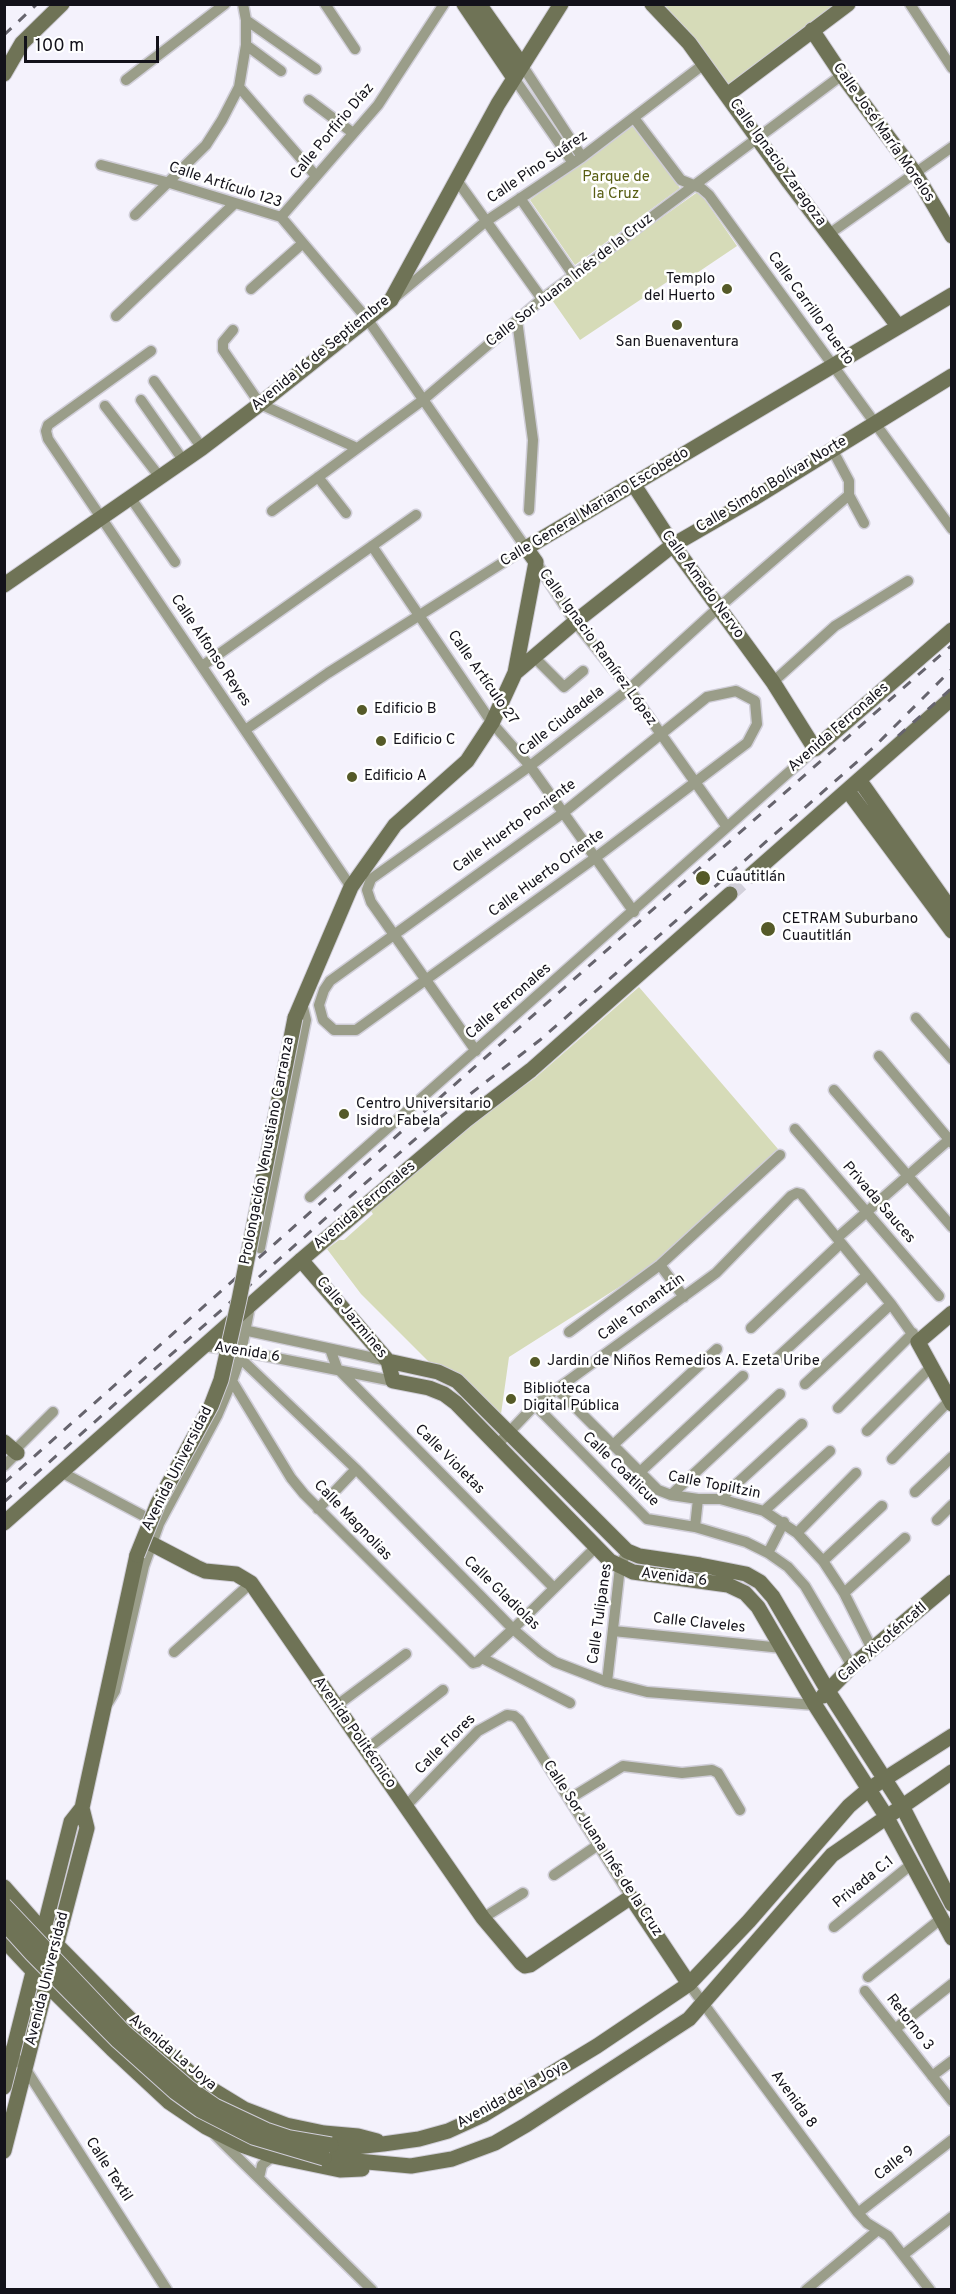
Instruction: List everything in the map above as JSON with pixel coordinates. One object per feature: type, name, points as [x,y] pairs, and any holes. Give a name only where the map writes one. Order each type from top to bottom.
[{"type":"main road","points":[[4,74],[12,56],[22,43],[62,4]]},
{"type":"main road","points":[[464,4],[514,78]]},
{"type":"main road","points":[[479,4],[522,65]]},
{"type":"main road","name":"Avenida 16 de Septiembre","points":[[4,585],[202,448],[391,300],[514,78],[561,4]]},
{"type":"main road","name":"Calle Ignacio Zaragoza","points":[[652,4],[689,43],[758,140],[898,326]]},
{"type":"main road","points":[[727,95],[848,4]]},
{"type":"main road","name":"Calle José María Morelos","points":[[812,30],[842,75],[915,173],[951,236]]},
{"type":"main road","name":"Calle General Mariano Escobedo","points":[[526,548],[951,295]]},
{"type":"main road","name":"Calle Simón Bolívar Norte","points":[[515,673],[672,545],[751,500],[951,375]]},
{"type":"main road","name":"Calle Amado Nervo","points":[[634,485],[672,545],[773,682],[815,749]]},
{"type":"main road","name":"Calle Ignacio Ramírez López","points":[[526,548],[536,562]]},
{"type":"main road","name":"Prolongación Venustiano Carranza","points":[[244,1303],[295,1018],[351,887],[395,825],[467,761],[492,723],[515,673],[536,562]]},
{"type":"main road","name":"Avenida Ferronales","points":[[815,749],[951,630]]},
{"type":"main road","points":[[752,875],[951,698]]},
{"type":"main road","points":[[860,781],[951,931]]},
{"type":"main road","points":[[848,791],[951,911]]},
{"type":"main road","name":"Avenida Ferronales","points":[[4,1523],[224,1328],[244,1303],[301,1260],[466,1120],[531,1070],[730,894]]},
{"type":"main road","name":"Calle Jazmines","points":[[301,1260],[388,1361],[393,1381]]},
{"type":"main road","name":"Avenida Universidad","points":[[4,2151],[87,1828],[82,1808],[137,1555],[158,1503],[211,1406],[244,1303]]},
{"type":"main road","points":[[951,1312],[916,1338],[951,1402]]},
{"type":"main road","name":"Avenida 6","points":[[388,1361],[448,1376],[473,1395],[627,1551],[639,1556],[700,1564],[746,1574],[760,1582],[773,1597],[828,1691],[902,1806],[951,1904]]},
{"type":"main road","name":"Avenida 6","points":[[393,1381],[429,1388],[456,1402],[596,1547],[620,1567],[633,1572],[728,1585],[745,1593],[758,1607],[815,1705],[886,1816],[951,1938]]},
{"type":"main road","points":[[152,1544],[205,1571],[236,1574],[250,1583]]},
{"type":"main road","points":[[696,1581],[700,1564]]},
{"type":"main road","name":"Calle Xicoténcatl","points":[[815,1705],[852,1666],[951,1582]]},
{"type":"main road","name":"Avenida Politécnico","points":[[250,1583],[483,1918],[525,1966],[530,1965],[631,1897]]},
{"type":"main road","name":"Avenida de la Joya","points":[[4,1905],[124,2032],[189,2088],[215,2106],[266,2130],[327,2152],[419,2139],[457,2127],[483,2115],[597,2046],[689,1984],[749,1921],[849,1806],[885,1778],[951,1736]]},
{"type":"main road","name":"Avenida de la Joya","points":[[4,1923],[118,2041],[175,2092],[217,2120],[253,2137],[376,2164],[411,2166],[452,2159],[495,2143],[689,2019],[832,1855],[951,1772]]},
{"type":"main road","name":"Avenida Universidad","points":[[4,2087],[8,2052],[33,1971],[70,1822],[82,1808]]},
{"type":"main road","name":"Avenida La Joya","points":[[4,1887],[42,1930],[137,2026],[203,2084],[244,2109],[286,2126],[369,2138],[383,2144]]},
{"type":"main road","name":"Calle Sor Juana Inés de la Cruz","points":[[631,1897],[689,1984]]},
{"type":"main road","points":[[4,1940],[47,1985],[169,2102],[206,2127],[244,2146],[273,2156],[340,2170],[358,2170],[376,2164]]},
{"type":"main road","points":[[597,2046],[613,2068]]},
{"type":"street","points":[[126,81],[225,4]]},
{"type":"street","points":[[135,215],[206,145],[239,87],[246,45],[246,20],[243,4]]},
{"type":"street","points":[[325,4],[355,50]]},
{"type":"street","name":"Calle Porfirio Díaz","points":[[281,217],[378,105],[444,4]]},
{"type":"street","points":[[910,4],[951,68]]},
{"type":"street","points":[[246,20],[316,69]]},
{"type":"street","points":[[246,45],[281,71]]},
{"type":"street","name":"Calle Pino Suárez","points":[[391,300],[416,282],[485,222],[577,160],[704,64]]},
{"type":"street","points":[[522,65],[577,160]]},
{"type":"street","name":"Calle Sor Juana Inés de la Cruz","points":[[272,511],[423,400],[542,299],[692,186],[758,140],[842,75]]},
{"type":"street","points":[[514,78],[577,160]]},
{"type":"street","points":[[239,87],[316,176]]},
{"type":"street","points":[[309,100],[353,133]]},
{"type":"street","name":"Calle Carrillo Puerto","points":[[634,118],[681,180],[701,188],[709,195],[951,529]]},
{"type":"street","points":[[829,234],[951,147]]},
{"type":"street","name":"Calle Artículo 123","points":[[101,165],[170,183],[281,217],[368,320]]},
{"type":"street","points":[[456,179],[542,299]]},
{"type":"street","points":[[520,198],[574,276]]},
{"type":"street","points":[[116,316],[235,203]]},
{"type":"street","points":[[251,289],[303,243]]},
{"type":"street","name":"Calle Ignacio Ramírez López","points":[[368,320],[526,548]]},
{"type":"street","points":[[517,320],[533,440],[529,510]]},
{"type":"street","points":[[233,330],[223,342],[223,350],[260,404],[357,448]]},
{"type":"street","name":"Calle Alfonso Reyes","points":[[151,351],[48,425],[46,431],[48,439],[351,887]]},
{"type":"street","points":[[154,381],[202,448]]},
{"type":"street","points":[[141,400],[183,460]]},
{"type":"street","points":[[105,406],[159,476]]},
{"type":"street","points":[[832,449],[849,481],[849,495],[864,523]]},
{"type":"street","points":[[318,477],[346,513]]},
{"type":"street","name":"Calle Ciudadela","points":[[393,935],[371,902],[367,890],[371,879],[530,766],[629,690],[718,608],[849,495]]},
{"type":"street","points":[[130,497],[175,562]]},
{"type":"street","points":[[202,666],[416,515]]},
{"type":"street","name":"Calle Artículo 27","points":[[372,546],[492,723],[530,766],[634,912]]},
{"type":"street","name":"Calle General Mariano Escobedo","points":[[244,730],[328,673],[526,548]]},
{"type":"street","name":"Calle Ignacio Ramírez López","points":[[536,562],[575,622],[629,690],[727,827]]},
{"type":"street","points":[[773,682],[835,626],[908,581]]},
{"type":"street","points":[[534,657],[564,687],[583,671]]},
{"type":"street","name":"Calle Huerto Poniente","points":[[323,1020],[319,1005],[330,981],[563,813],[707,697],[736,691],[755,700]]},
{"type":"street","name":"Calle Huerto Oriente","points":[[323,1020],[334,1030],[356,1030],[595,858],[747,742],[757,724],[755,700]]},
{"type":"street","name":"Avenida Ferronales","points":[[727,827],[815,749]]},
{"type":"street","name":"Calle Ferronales","points":[[310,1197],[433,1086],[634,912],[727,827]]},
{"type":"street","points":[[393,935],[476,1051]]},
{"type":"street","name":"Prolongación Venustiano Carranza","points":[[260,1248],[306,1020],[302,1003]]},
{"type":"street","points":[[916,1018],[951,1059]]},
{"type":"street","points":[[751,1328],[866,1212],[951,1140],[879,1056]]},
{"type":"street","points":[[834,1090],[951,1227]]},
{"type":"street","name":"Privada Sauces","points":[[795,1129],[939,1296]]},
{"type":"street","points":[[569,1332],[660,1265],[780,1155]]},
{"type":"street","name":"Calle Tonantzin","points":[[497,1445],[535,1405],[716,1273],[791,1196],[801,1194],[839,1241]]},
{"type":"street","points":[[838,1408],[916,1338],[839,1241]]},
{"type":"street","points":[[660,1265],[684,1297]]},
{"type":"street","points":[[777,1358],[867,1275]]},
{"type":"street","name":"Avenida Universidad","points":[[104,1708],[115,1691],[144,1566],[159,1524],[217,1416],[232,1381],[246,1329],[244,1303]]},
{"type":"street","points":[[805,1384],[891,1304]]},
{"type":"street","name":"Avenida 6","points":[[224,1328],[246,1329],[388,1361]]},
{"type":"street","name":"Avenida 6","points":[[203,1346],[240,1354],[337,1368],[393,1381]]},
{"type":"street","points":[[612,1445],[717,1348]]},
{"type":"street","name":"Calle Violetas","points":[[330,1349],[337,1368],[554,1588]]},
{"type":"street","name":"Calle Gladiolas","points":[[240,1354],[513,1629],[555,1662],[607,1682],[646,1692],[815,1705]]},
{"type":"street","points":[[867,1431],[931,1367]]},
{"type":"street","points":[[640,1472],[743,1376]]},
{"type":"street","name":"Calle Magnolias","points":[[232,1381],[291,1478],[318,1509],[477,1661],[570,1703]]},
{"type":"street","name":"Calle Topiltzin","points":[[557,1389],[657,1490],[671,1495],[698,1499],[720,1499],[764,1511],[784,1522],[823,1561],[844,1593],[872,1649]]},
{"type":"street","points":[[671,1495],[780,1394]]},
{"type":"street","points":[[892,1458],[951,1402]]},
{"type":"street","name":"Calle Coatlicue","points":[[535,1405],[643,1517],[652,1521],[695,1527],[746,1542],[768,1553],[788,1567],[805,1586],[852,1666]]},
{"type":"street","points":[[4,1466],[12,1448],[53,1412]]},
{"type":"street","points":[[720,1499],[802,1424]]},
{"type":"street","points":[[764,1511],[830,1451]]},
{"type":"street","points":[[915,1492],[951,1458]]},
{"type":"street","points":[[318,1509],[356,1469]]},
{"type":"street","points":[[62,1473],[142,1515]]},
{"type":"street","points":[[797,1533],[856,1473]]},
{"type":"street","points":[[695,1527],[698,1499]]},
{"type":"street","points":[[937,1520],[951,1505]]},
{"type":"street","points":[[823,1561],[882,1506]]},
{"type":"street","points":[[768,1553],[784,1522]]},
{"type":"street","points":[[844,1593],[905,1538]]},
{"type":"street","points":[[477,1661],[596,1547]]},
{"type":"street","name":"Calle Tulipanes","points":[[607,1682],[620,1567],[627,1551]]},
{"type":"street","points":[[174,1652],[250,1583]]},
{"type":"street","name":"Calle Claveles","points":[[613,1631],[782,1648]]},
{"type":"street","points":[[336,1706],[406,1654]]},
{"type":"street","points":[[367,1749],[443,1690]]},
{"type":"street","name":"Calle Flores","points":[[405,1807],[478,1731],[507,1715],[514,1716]]},
{"type":"street","name":"Calle Sor Juana Inés de la Cruz","points":[[514,1716],[519,1720],[631,1897]]},
{"type":"street","points":[[569,1799],[623,1766],[682,1773],[712,1770],[718,1773],[740,1810]]},
{"type":"street","points":[[554,1875],[598,1845]]},
{"type":"street","name":"Privada C.1","points":[[834,1927],[913,1863]]},
{"type":"street","points":[[483,1918],[523,1893]]},
{"type":"street","points":[[868,1977],[942,1918]]},
{"type":"street","name":"Avenida 8","points":[[689,1984],[858,2213],[878,2230]]},
{"type":"street","points":[[895,2029],[951,1984]]},
{"type":"street","name":"Retorno 3","points":[[865,1991],[951,2101]]},
{"type":"street","name":"Calle Textil","points":[[8,2052],[25,2068],[167,2289]]},
{"type":"street","points":[[932,2076],[951,2061]]},
{"type":"street","points":[[206,2127],[372,2289]]},
{"type":"street","name":"Calle 9","points":[[858,2213],[951,2140]]},
{"type":"street","points":[[259,2178],[262,2165],[273,2156]]},
{"type":"street","points":[[903,2255],[951,2217]]},
{"type":"street","points":[[806,2289],[878,2230],[888,2236],[930,2289]]},
{"type":"green space","points":[[652,5],[848,5],[727,95]]},
{"type":"green space","name":"Parque de la Cruz","points":[[633,124],[680,188],[575,265],[530,200]]},
{"type":"green space","points":[[699,191],[737,246],[682,283],[667,282],[580,340],[550,297]]},
{"type":"green space","points":[[639,987],[778,1149],[646,1270],[509,1357],[501,1414],[432,1365],[361,1294],[327,1249],[339,1240],[344,1240],[373,1214],[371,1211],[448,1143],[535,1078]]},
{"type":"tunnel","points":[[730,894],[751,875]]},
{"type":"railway","points":[[4,35],[37,4]]},
{"type":"railway","points":[[4,1483],[952,645]]},
{"type":"railway","points":[[4,1502],[438,1119],[540,1040],[874,747],[952,669]]},
{"type":"railway","points":[[898,736],[952,688]]},
{"type":"place","name":"Templo del Huerto","points":[[727,289]]},
{"type":"place","name":"San Buenaventura","points":[[677,325]]},
{"type":"place","name":"Edificio B","points":[[362,710]]},
{"type":"place","name":"Edificio C","points":[[381,741]]},
{"type":"place","name":"Edificio A","points":[[352,777]]},
{"type":"place","name":"Cuautitlán","points":[[703,878]]},
{"type":"place","name":"CETRAM Suburbano Cuautitlán","points":[[768,929]]},
{"type":"place","name":"Centro Universitario Isidro Fabela","points":[[344,1114]]},
{"type":"place","name":"Jardin de Niños Remedios A. Ezeta Uribe","points":[[535,1362]]},
{"type":"place","name":"Biblioteca Digital Pública","points":[[511,1399]]}]
